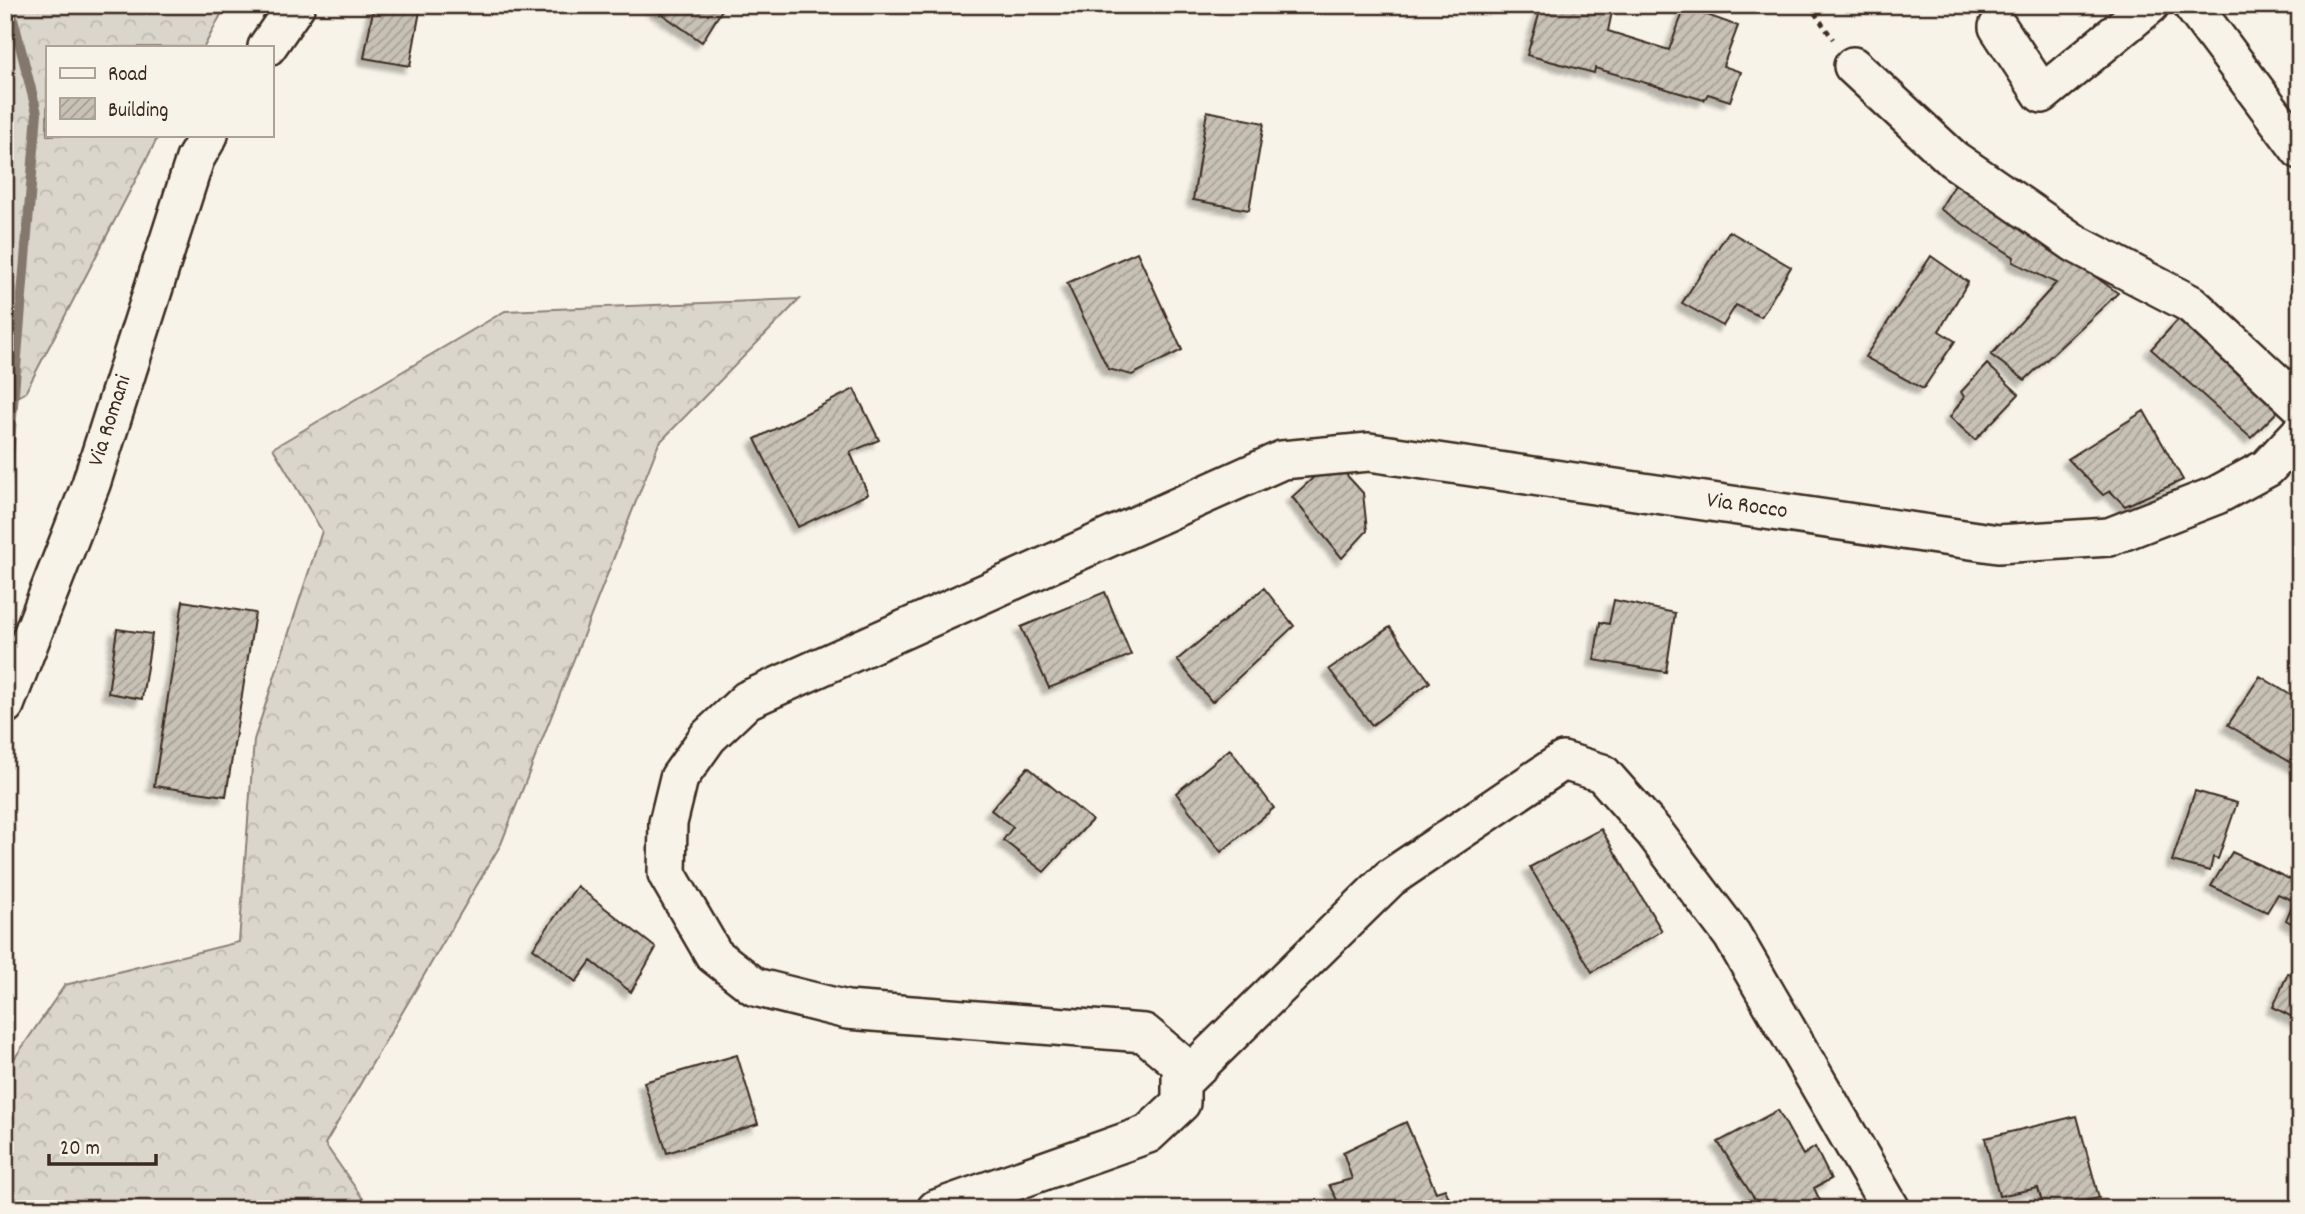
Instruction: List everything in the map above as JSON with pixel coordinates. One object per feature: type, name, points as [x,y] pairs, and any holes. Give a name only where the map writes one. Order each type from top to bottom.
[{"type":"street","points":[[268,46],[296,5]]},
{"type":"street","points":[[1998,27],[2042,94],[2150,5]]},
{"type":"street","points":[[2192,5],[2300,150]]},
{"type":"street","points":[[1853,66],[1953,159],[2076,244],[2190,304],[2300,405]]},
{"type":"street","name":"Via Romani","points":[[5,705],[91,484],[195,159],[208,136]]},
{"type":"street","name":"Via Rocco","points":[[1181,1083],[1181,1064],[1144,1033],[846,1010],[755,987],[714,956],[667,874],[668,823],[679,778],[708,737],[747,700],[1282,460],[1369,452],[1998,544],[2109,537],[2217,495],[2267,468],[2300,433]]},
{"type":"street","points":[[936,1209],[1148,1134],[1181,1103],[1181,1083],[1390,878],[1563,761],[1602,773],[1654,832],[1732,936],[1891,1209]]},
{"type":"green space","points":[[5,5],[226,5],[205,46],[46,46],[46,136],[158,136],[25,393],[5,403]]},
{"type":"green space","points":[[800,299],[659,443],[501,844],[325,1144],[370,1209],[5,1209],[5,1072],[65,985],[239,942],[254,740],[322,531],[273,448],[505,311]]},
{"type":"building","points":[[374,5],[421,5],[410,66],[364,58]]},
{"type":"building","points":[[649,5],[725,5],[702,42]]},
{"type":"building","points":[[1542,5],[1589,5],[1612,12],[1608,31],[1669,50],[1685,7],[1738,26],[1723,66],[1741,72],[1730,101],[1708,94],[1704,100],[1595,68],[1594,73],[1527,55]]},
{"type":"building","points":[[1207,111],[1264,123],[1249,210],[1193,200]]},
{"type":"building","points":[[1959,178],[2118,293],[2025,380],[1991,355],[2056,283],[2013,262],[2014,257],[1940,209]]},
{"type":"building","points":[[1729,231],[1791,267],[1761,317],[1736,305],[1723,326],[1682,303]]},
{"type":"building","points":[[1137,252],[1182,350],[1132,375],[1108,369],[1067,283]]},
{"type":"building","points":[[1931,256],[1968,282],[1939,331],[1955,341],[1923,389],[1865,357]]},
{"type":"building","points":[[2185,312],[2283,406],[2251,438],[2151,349]]},
{"type":"building","points":[[1987,364],[2019,394],[1975,440],[1950,417],[1964,397],[1961,392]]},
{"type":"building","points":[[854,389],[879,440],[850,452],[868,494],[798,527],[755,439]]},
{"type":"building","points":[[2144,411],[2183,480],[2125,506],[2110,491],[2103,495],[2068,459]]},
{"type":"building","points":[[1333,460],[1363,493],[1367,531],[1342,558],[1292,497]]},
{"type":"building","points":[[1264,588],[1294,626],[1212,702],[1177,660]]},
{"type":"building","points":[[1105,592],[1131,655],[1049,688],[1021,627]]},
{"type":"building","points":[[1614,600],[1675,613],[1666,672],[1594,660],[1600,622],[1609,624]]},
{"type":"building","points":[[183,601],[255,613],[226,796],[154,786]]},
{"type":"building","points":[[1390,627],[1430,682],[1372,725],[1329,669]]},
{"type":"building","points":[[117,629],[152,634],[142,699],[108,693]]},
{"type":"building","points":[[2260,676],[2300,701],[2300,768],[2228,725]]},
{"type":"building","points":[[1230,749],[1274,808],[1221,852],[1176,793]]},
{"type":"building","points":[[1028,767],[1092,820],[1044,872],[1003,840],[1013,827],[991,810]]},
{"type":"building","points":[[2195,791],[2237,803],[2218,859],[2213,857],[2210,871],[2172,861]]},
{"type":"building","points":[[1601,829],[1662,931],[1592,972],[1530,867]]},
{"type":"building","points":[[2232,852],[2300,884],[2300,928],[2286,920],[2294,901],[2278,894],[2267,912],[2211,886]]},
{"type":"building","points":[[577,886],[656,948],[631,992],[591,961],[576,982],[533,948]]},
{"type":"building","points":[[2288,973],[2300,979],[2300,1021],[2273,1007]]},
{"type":"building","points":[[737,1055],[758,1124],[667,1153],[644,1082]]},
{"type":"building","points":[[1778,1110],[1803,1155],[1815,1147],[1831,1179],[1814,1188],[1824,1209],[1761,1209],[1718,1142]]},
{"type":"building","points":[[2077,1116],[2099,1198],[2044,1209],[2038,1188],[1999,1196],[1985,1138]]},
{"type":"building","points":[[1406,1122],[1436,1192],[1445,1189],[1454,1209],[1342,1209],[1329,1185],[1352,1179],[1343,1152]]},
{"type":"waterway","points":[[5,6],[13,18],[37,113],[5,502]]}]
